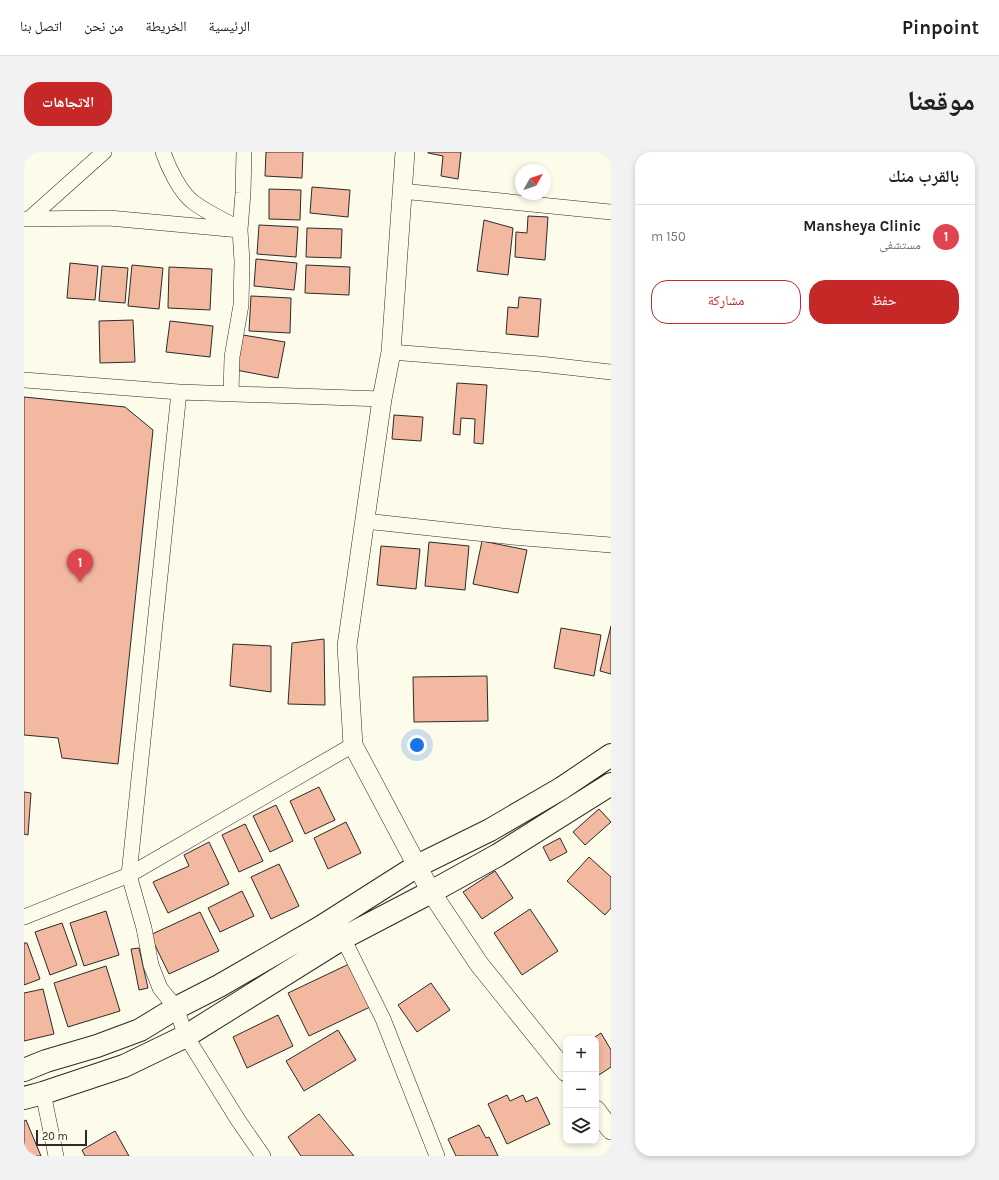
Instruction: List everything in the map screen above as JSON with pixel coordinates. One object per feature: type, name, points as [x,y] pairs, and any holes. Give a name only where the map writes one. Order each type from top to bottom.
[{"type":"main road","points":[[24,1070],[46,1061],[97,1046],[140,1030],[176,1008],[219,986],[321,927],[417,866],[490,830],[562,788],[611,755]]},
{"type":"main road","points":[[33,1096],[124,1066],[186,1036],[343,938],[498,855],[611,784]]},
{"type":"street","points":[[27,219],[104,152]]},
{"type":"street","points":[[163,152],[180,187],[192,201],[240,230]]},
{"type":"street","points":[[231,394],[232,357],[241,305],[242,261],[240,230],[244,152]]},
{"type":"street","points":[[405,152],[401,191],[391,352],[382,400],[347,646],[353,745],[431,892],[479,964],[563,1068]]},
{"type":"street","points":[[401,191],[611,212]]},
{"type":"street","points":[[27,219],[109,218],[240,230]]},
{"type":"street","points":[[391,352],[540,364],[611,372]]},
{"type":"street","points":[[24,380],[178,392],[382,400]]},
{"type":"street","points":[[178,392],[129,875],[144,928],[151,964],[160,988],[176,1008],[186,1036],[238,1120],[263,1156]]},
{"type":"street","points":[[365,521],[512,537],[611,545]]},
{"type":"street","points":[[24,917],[129,875],[353,745]]},
{"type":"street","points":[[343,938],[383,1019],[437,1156]]},
{"type":"street","points":[[33,1096],[56,1156]]},
{"type":"street","points":[[599,1114],[611,1130]]},
{"type":"building","points":[[266,152],[303,152],[302,178],[265,176]]},
{"type":"building","points":[[428,152],[461,152],[458,179],[441,176],[443,156]]},
{"type":"building","points":[[312,187],[350,190],[348,217],[310,213]]},
{"type":"building","points":[[269,189],[301,190],[300,220],[269,219]]},
{"type":"building","points":[[528,216],[548,217],[545,260],[515,257],[516,232],[527,233]]},
{"type":"building","points":[[484,220],[513,228],[508,275],[477,271]]},
{"type":"building","points":[[259,225],[298,227],[296,257],[257,254]]},
{"type":"building","points":[[307,228],[342,229],[341,258],[306,257]]},
{"type":"building","points":[[256,259],[297,263],[294,290],[254,286]]},
{"type":"building","points":[[70,263],[98,266],[95,300],[67,298]]},
{"type":"building","points":[[132,265],[163,268],[159,309],[128,306]]},
{"type":"building","points":[[306,265],[350,267],[349,295],[305,293]]},
{"type":"building","points":[[102,266],[128,268],[125,303],[99,301]]},
{"type":"building","points":[[169,267],[212,269],[210,310],[168,308]]},
{"type":"building","points":[[251,296],[291,298],[290,333],[249,331]]},
{"type":"building","points":[[519,297],[541,299],[538,337],[506,334],[508,307],[518,308]]},
{"type":"building","points":[[133,320],[135,362],[100,363],[99,321]]},
{"type":"building","points":[[170,321],[213,326],[210,357],[166,352]]},
{"type":"building","points":[[243,335],[285,342],[278,378],[236,370]]},
{"type":"building","points":[[457,383],[487,385],[483,444],[474,443],[475,419],[461,418],[460,435],[453,434]]},
{"type":"building","points":[[24,397],[125,407],[153,430],[118,764],[62,758],[58,738],[24,735]]},
{"type":"building","points":[[394,415],[423,417],[421,441],[392,439]]},
{"type":"building","points":[[482,541],[527,550],[518,593],[473,584]]},
{"type":"building","points":[[429,542],[469,546],[465,590],[425,586]]},
{"type":"building","points":[[381,546],[420,549],[416,589],[377,585]]},
{"type":"building","points":[[611,626],[611,674],[600,671]]},
{"type":"building","points":[[561,628],[601,635],[594,676],[554,668]]},
{"type":"building","points":[[324,639],[325,705],[288,704],[292,643]]},
{"type":"building","points":[[233,644],[271,646],[271,692],[230,686]]},
{"type":"building","points":[[487,676],[488,721],[414,722],[413,677]]},
{"type":"building","points":[[319,787],[335,820],[305,834],[290,801]]},
{"type":"building","points":[[24,792],[31,793],[28,835],[24,834]]},
{"type":"building","points":[[276,805],[293,841],[270,852],[253,816]]},
{"type":"building","points":[[599,809],[611,822],[585,845],[573,832]]},
{"type":"building","points":[[346,822],[361,853],[328,869],[314,838]]},
{"type":"building","points":[[245,824],[263,861],[239,872],[222,835]]},
{"type":"building","points":[[560,838],[567,852],[550,861],[543,847]]},
{"type":"building","points":[[209,842],[229,884],[168,913],[153,882],[189,866],[184,855]]},
{"type":"building","points":[[589,857],[611,877],[611,908],[605,915],[567,881]]},
{"type":"building","points":[[279,864],[299,906],[271,919],[251,877]]},
{"type":"building","points":[[495,871],[513,898],[482,919],[463,892]]},
{"type":"building","points":[[242,891],[254,916],[220,932],[208,908]]},
{"type":"building","points":[[530,909],[558,951],[522,975],[494,933]]},
{"type":"building","points":[[106,911],[119,955],[84,966],[70,923]]},
{"type":"building","points":[[200,912],[219,951],[169,974],[150,935]]},
{"type":"building","points":[[62,923],[77,965],[50,975],[35,932]]},
{"type":"building","points":[[24,943],[27,943],[40,979],[24,985]]},
{"type":"building","points":[[139,948],[148,988],[139,990],[131,949]]},
{"type":"building","points":[[349,964],[370,1007],[309,1036],[288,993]]},
{"type":"building","points":[[106,966],[120,1011],[68,1027],[54,983]]},
{"type":"building","points":[[431,983],[450,1010],[417,1032],[398,1005]]},
{"type":"building","points":[[43,989],[54,1034],[24,1041],[24,993]]},
{"type":"building","points":[[278,1015],[293,1046],[247,1068],[233,1037]]},
{"type":"building","points":[[338,1030],[356,1060],[304,1091],[286,1061]]},
{"type":"building","points":[[601,1033],[611,1050],[611,1067],[599,1075],[599,1036],[596,1036]]},
{"type":"building","points":[[507,1095],[510,1101],[523,1095],[526,1102],[537,1097],[550,1124],[507,1144],[488,1104]]},
{"type":"building","points":[[319,1114],[354,1156],[301,1156],[288,1137]]},
{"type":"building","points":[[26,1120],[41,1156],[24,1156],[24,1121]]},
{"type":"building","points":[[479,1125],[486,1138],[489,1137],[498,1156],[456,1156],[448,1139]]},
{"type":"building","points":[[115,1131],[129,1156],[85,1156],[82,1150]]},
{"type":"place","name":"Mansheya Clinic","points":[[80,582]]}]
